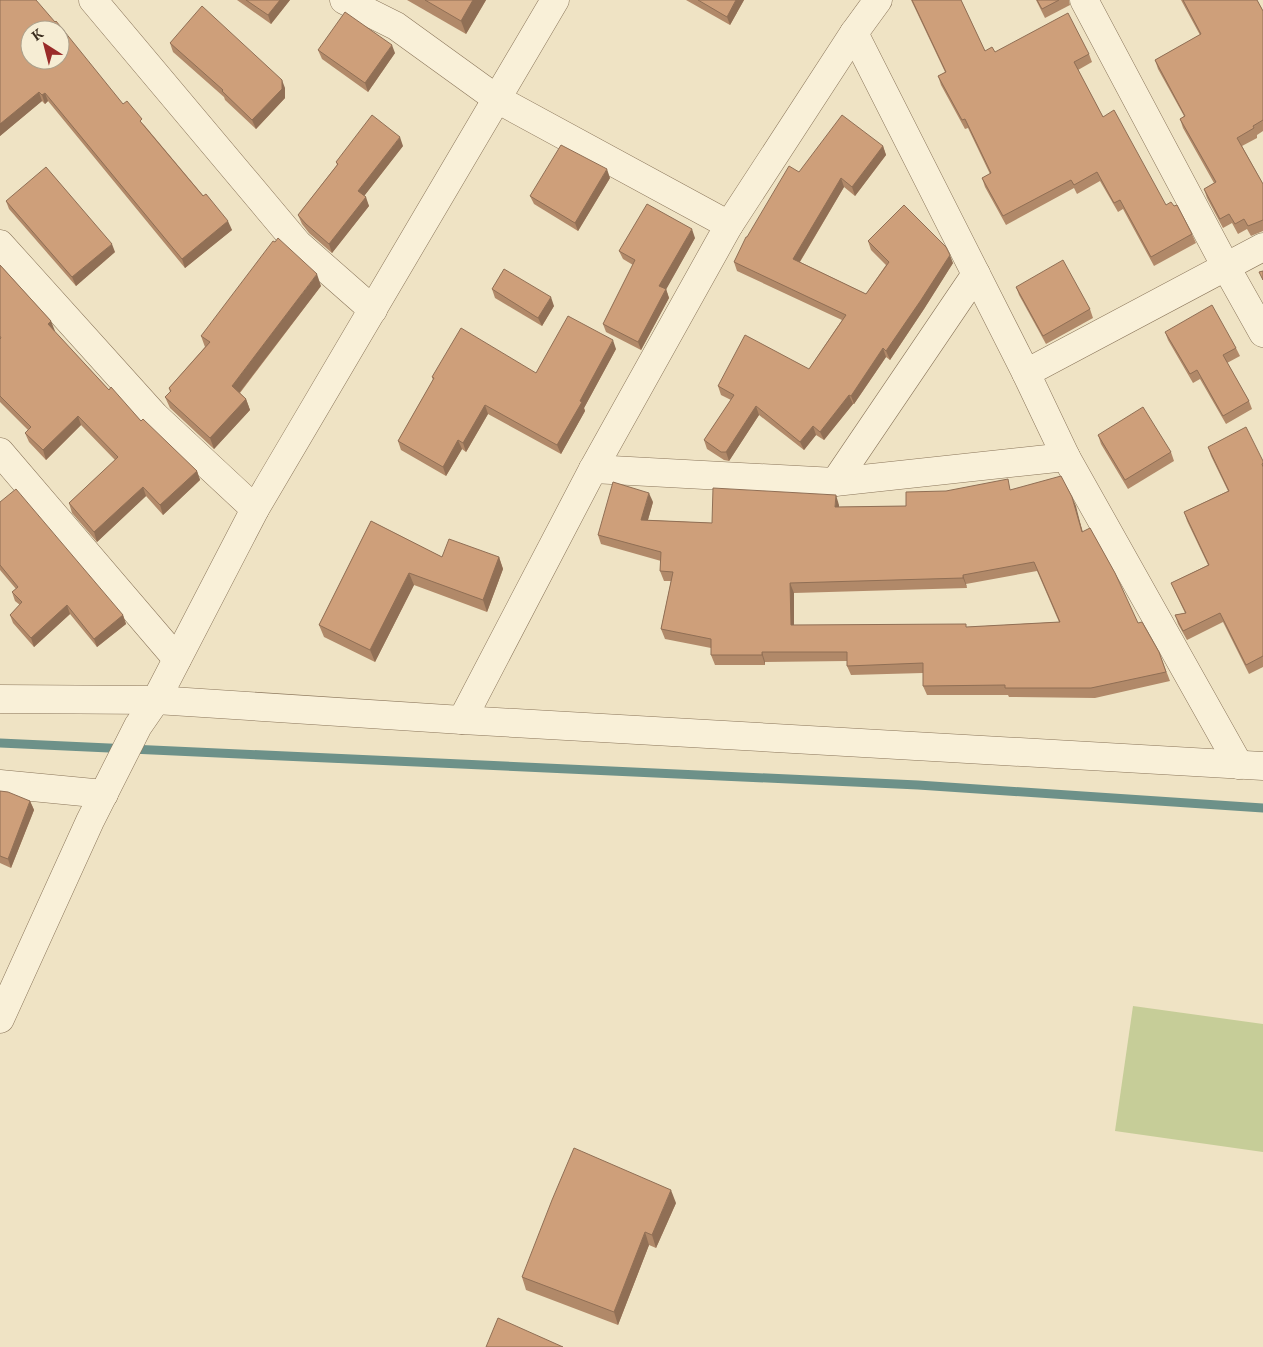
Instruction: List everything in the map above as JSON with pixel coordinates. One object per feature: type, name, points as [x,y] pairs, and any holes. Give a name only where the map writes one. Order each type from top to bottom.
[{"type":"street","points":[[93,0],[298,244],[373,310]]},
{"type":"street","points":[[344,0],[396,26],[497,99],[729,225]]},
{"type":"street","points":[[0,1019],[106,790],[138,726],[156,700],[256,509],[555,0]]},
{"type":"street","points":[[462,720],[593,469],[729,225],[854,33],[878,0]]},
{"type":"street","points":[[1084,0],[1226,268],[1263,333]]},
{"type":"street","points":[[854,33],[1026,373],[1066,457],[1251,765]]},
{"type":"street","points":[[0,244],[155,416],[256,509]]},
{"type":"street","points":[[1026,373],[1263,247]]},
{"type":"street","points":[[835,482],[976,274]]},
{"type":"street","points":[[593,469],[835,482],[1066,457]]},
{"type":"street","points":[[3,461],[176,659]]},
{"type":"street","points":[[0,699],[156,700],[462,720],[1251,765]]},
{"type":"street","points":[[0,784],[106,790]]},
{"type":"green space","points":[[1133,1006],[1263,1024],[1263,1152],[1115,1131]]},
{"type":"building","points":[[0,0],[36,0],[53,20],[20,20],[20,70],[70,70],[70,38],[123,104],[127,101],[142,119],[140,121],[203,196],[206,194],[228,221],[182,259],[45,93],[42,95],[39,92],[0,124]]},
{"type":"building","points":[[246,0],[280,0],[268,15]]},
{"type":"building","points":[[425,0],[473,0],[461,21]]},
{"type":"building","points":[[698,0],[736,0],[727,17]]},
{"type":"building","points":[[912,0],[961,0],[985,51],[992,47],[995,52],[1068,13],[1089,54],[1074,62],[1103,117],[1114,110],[1166,205],[1171,202],[1174,206],[1177,205],[1192,234],[1151,257],[1120,200],[1114,203],[1097,172],[1074,185],[1071,180],[1003,216],[982,178],[991,173],[965,119],[962,120],[938,76],[946,72]]},
{"type":"building","points":[[1037,0],[1059,0],[1042,9]]},
{"type":"building","points":[[1183,0],[1257,0],[1263,11],[1263,120],[1237,138],[1263,184],[1263,220],[1248,226],[1244,219],[1235,224],[1229,214],[1220,219],[1204,189],[1216,182],[1180,119],[1185,116],[1155,60],[1201,34]]},
{"type":"building","points":[[202,6],[282,80],[282,89],[252,120],[223,90],[170,43]]},
{"type":"building","points":[[345,12],[392,45],[365,83],[318,50]]},
{"type":"building","points":[[372,115],[400,137],[358,191],[366,197],[329,244],[298,215],[338,164],[336,162]]},
{"type":"building","points":[[842,115],[883,146],[852,187],[841,178],[793,259],[866,294],[889,262],[868,241],[904,205],[946,247],[950,255],[886,351],[883,348],[851,396],[849,395],[820,432],[813,426],[800,442],[756,406],[726,452],[721,452],[704,440],[734,395],[718,386],[745,335],[809,369],[846,315],[734,262],[746,237],[789,166],[799,172]]},
{"type":"building","points":[[561,145],[607,169],[575,223],[530,196]]},
{"type":"building","points":[[46,167],[112,244],[72,277],[6,201]]},
{"type":"building","points":[[647,204],[692,229],[659,286],[666,289],[638,342],[603,324],[635,260],[619,251]]},
{"type":"building","points":[[278,238],[317,274],[232,386],[246,399],[210,438],[165,397],[171,391],[169,388],[210,342],[201,336],[273,241],[275,242]]},
{"type":"building","points":[[1063,260],[1090,309],[1043,336],[1016,287]]},
{"type":"building","points":[[0,265],[51,321],[48,324],[109,390],[111,387],[141,421],[143,419],[197,471],[160,505],[143,487],[94,532],[69,503],[118,457],[78,416],[43,450],[25,433],[31,427],[0,396]]},
{"type":"building","points":[[504,269],[551,297],[538,318],[492,289]]},
{"type":"building","points":[[1263,271],[1263,280],[1259,272]]},
{"type":"building","points":[[1212,305],[1236,348],[1223,355],[1249,401],[1223,416],[1197,370],[1190,374],[1165,332]]},
{"type":"building","points":[[568,316],[613,340],[580,401],[582,402],[557,445],[485,405],[463,443],[458,440],[443,467],[398,441],[461,328],[536,373]]},
{"type":"building","points":[[1143,407],[1171,452],[1125,480],[1098,435]]},
{"type":"building","points":[[1246,427],[1263,461],[1263,656],[1246,665],[1220,613],[1183,631],[1175,615],[1186,613],[1171,583],[1209,565],[1184,512],[1229,491],[1208,447]]},
{"type":"building","points":[[1061,476],[1072,497],[1082,532],[1090,528],[1115,573],[1138,623],[1142,622],[1159,652],[1166,672],[1091,688],[1005,688],[1005,685],[923,686],[923,663],[847,666],[847,652],[762,652],[762,655],[711,655],[711,639],[661,629],[673,572],[660,571],[661,552],[598,535],[613,482],[649,493],[641,520],[712,523],[713,488],[836,495],[835,507],[906,506],[906,492],[946,491],[1008,479],[1010,490]],"holes":[[[1034,562],[1060,622],[966,627],[966,624],[791,625],[790,583],[963,578],[963,575]]]},
{"type":"building","points":[[16,489],[123,615],[94,639],[67,605],[31,638],[10,615],[22,602],[12,592],[18,587],[0,565],[0,502]]},
{"type":"building","points":[[371,521],[442,557],[449,539],[499,557],[483,600],[409,573],[370,650],[319,625]]},
{"type":"building","points":[[0,791],[8,792],[30,801],[8,859],[0,856]]},
{"type":"building","points":[[574,1148],[671,1190],[652,1235],[645,1232],[614,1312],[522,1277]]},
{"type":"building","points":[[498,1318],[563,1347],[486,1347]]},
{"type":"waterway","points":[[0,743],[918,785],[1263,808]]}]
